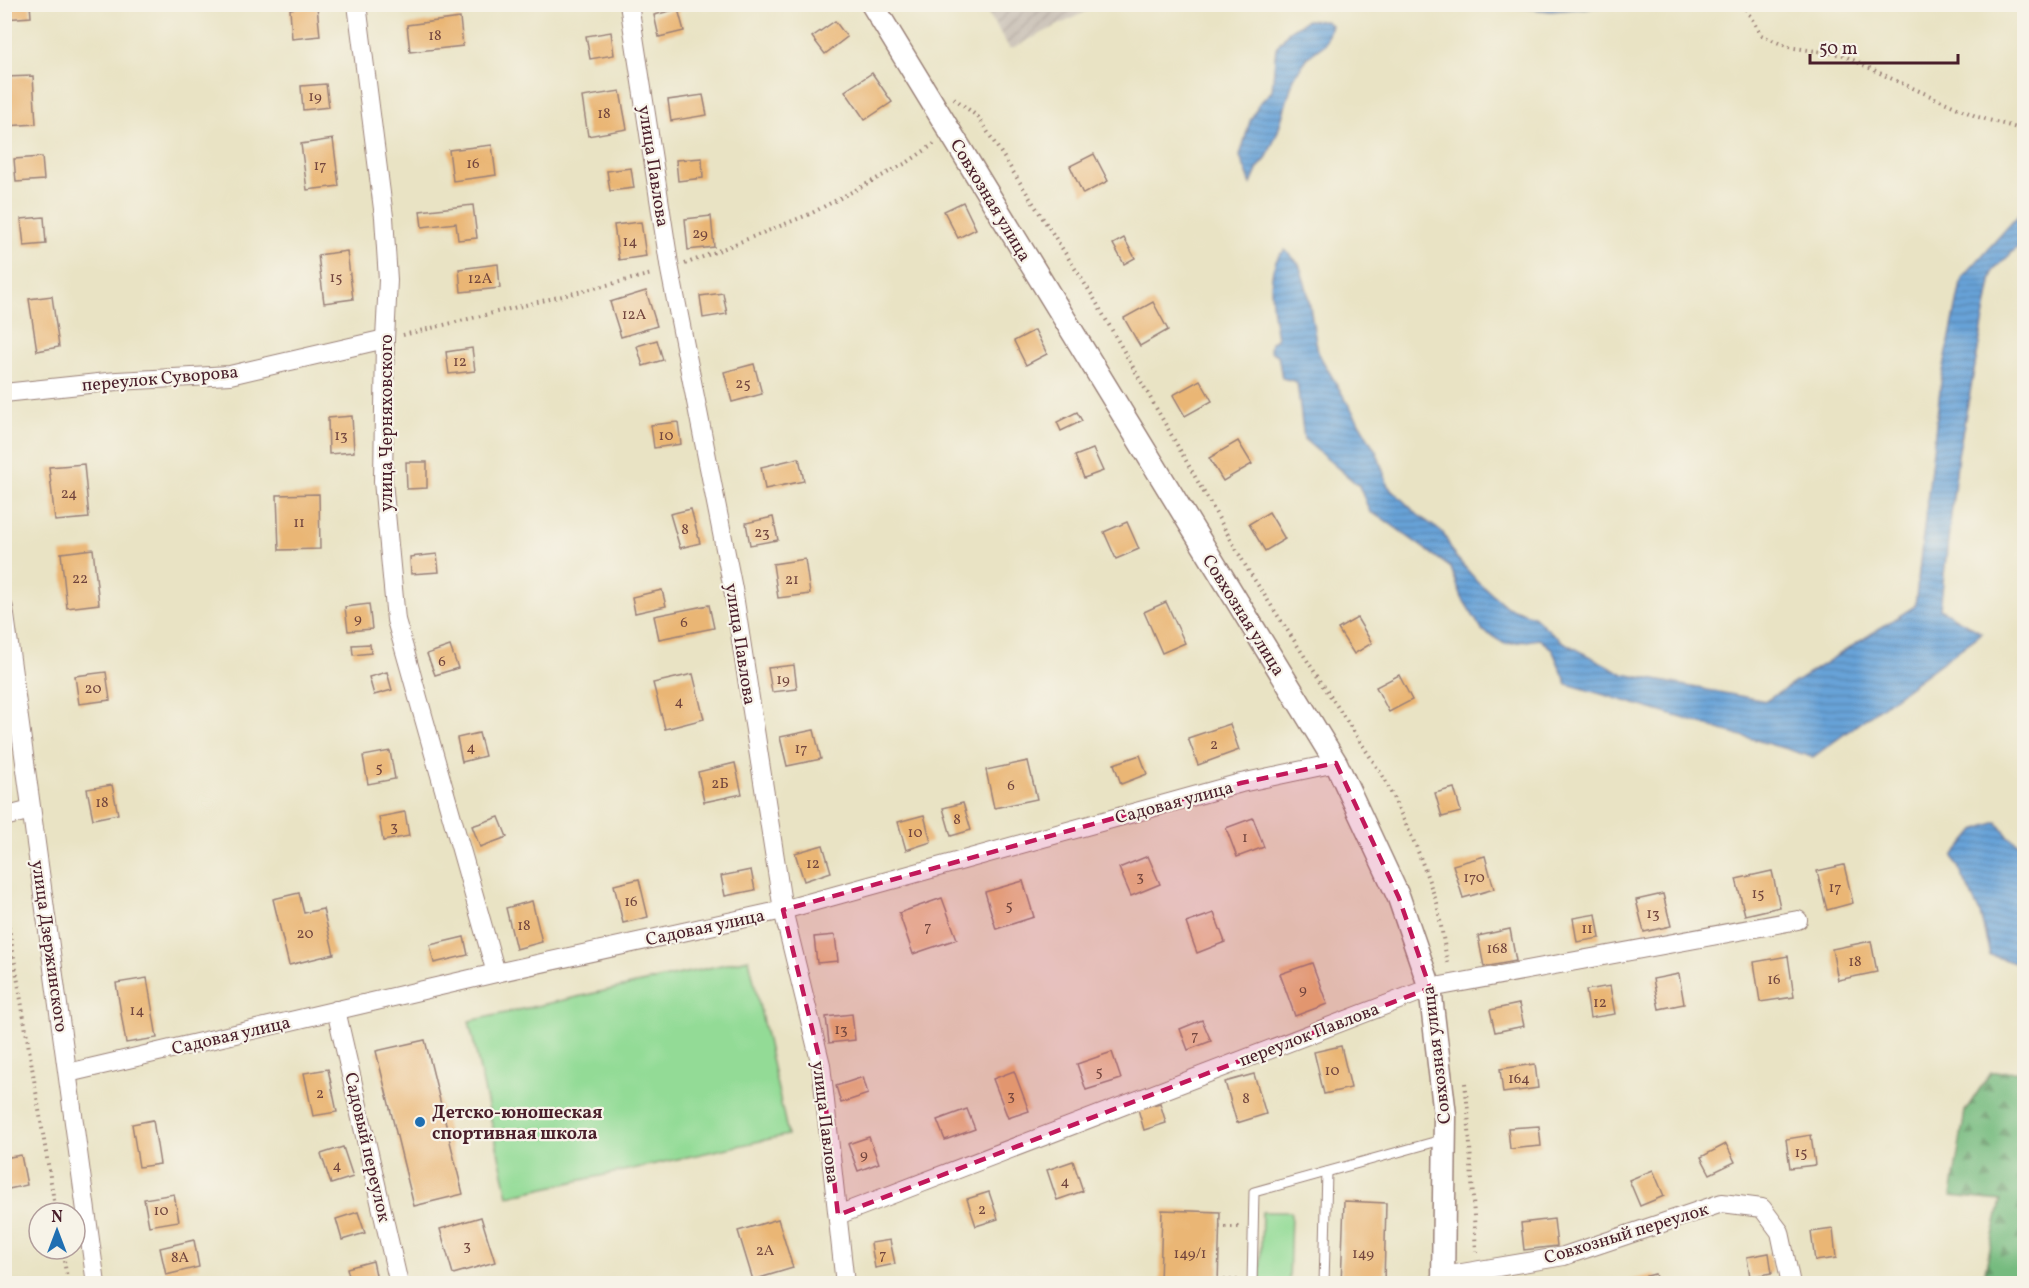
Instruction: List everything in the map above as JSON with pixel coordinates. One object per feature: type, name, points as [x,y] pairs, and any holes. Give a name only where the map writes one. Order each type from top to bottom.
[{"type":"street","name":"улица Черняховского","points":[[357,4],[384,218],[388,280],[383,481],[396,620],[496,973]]},
{"type":"street","name":"улица Павлова","points":[[628,4],[670,270],[733,589],[783,910],[821,1065],[845,1284]]},
{"type":"street","name":"Совхозная улица","points":[[872,4],[1336,763],[1399,898],[1430,988],[1445,1115],[1444,1280]]},
{"type":"street","name":"переулок Суворова","points":[[4,393],[117,381],[230,375],[385,339]]},
{"type":"street","name":"улица Дзержинского","points":[[4,608],[96,1284]]},
{"type":"street","name":"Садовая улица","points":[[69,1073],[496,973],[783,910],[1241,783],[1336,763]]},
{"type":"street","points":[[4,817],[31,810]]},
{"type":"street","name":"переулок Павлова","points":[[838,1215],[1430,988],[1798,920]]},
{"type":"street","name":"Садовый переулок","points":[[336,1010],[399,1284]]},
{"type":"street","name":"Совхозный переулок","points":[[1444,1280],[1564,1256],[1722,1203],[1762,1208],[1780,1232],[1791,1284]]},
{"type":"lane","points":[[1252,1282],[1254,1192],[1445,1139]]},
{"type":"lane","points":[[1324,1284],[1327,1172]]},
{"type":"path","points":[[1743,4],[1761,35],[1788,47],[1843,55],[1978,117],[2017,128],[2025,127]]},
{"type":"path","points":[[4,897],[55,1201]]},
{"type":"path","points":[[1220,1227],[1254,1227]]},
{"type":"path","points":[[64,1261],[68,1284]]},
{"type":"path","points":[[1218,1280],[1252,1282]]},
{"type":"highlighted area","points":[[1336,763],[1399,898],[1430,988],[838,1215],[821,1065],[783,910],[1241,783]]},
{"type":"shaded area","points":[[983,5],[1099,5],[1010,49]]},
{"type":"green space","points":[[749,959],[788,1135],[508,1196],[469,1021]]},
{"type":"green space","points":[[2024,1071],[2024,1283],[1990,1283],[1985,1271],[2001,1201],[1951,1196],[1965,1111],[1991,1072]]},
{"type":"green space","points":[[1262,1212],[1291,1212],[1289,1283],[1260,1283]]},
{"type":"water","points":[[1497,5],[1619,5],[1551,11]]},
{"type":"water","points":[[1307,20],[1325,21],[1331,25],[1325,44],[1308,57],[1294,77],[1278,131],[1266,159],[1258,168],[1251,184],[1240,156],[1250,121],[1259,104],[1272,91],[1276,48],[1289,31]]},
{"type":"water","points":[[2024,209],[2024,241],[1993,271],[1958,455],[1940,609],[1982,633],[1813,757],[1567,684],[1552,649],[1539,639],[1505,644],[1482,630],[1462,598],[1451,568],[1382,518],[1370,512],[1359,486],[1304,439],[1297,382],[1282,378],[1278,355],[1270,351],[1271,343],[1277,338],[1272,304],[1272,279],[1278,257],[1285,250],[1299,264],[1307,290],[1318,353],[1377,453],[1388,486],[1418,515],[1443,533],[1455,556],[1477,581],[1507,607],[1533,616],[1561,641],[1623,674],[1766,701],[1915,606],[1941,381],[1962,278]]},
{"type":"water","points":[[1997,822],[2008,836],[2024,848],[2024,966],[1990,955],[1980,913],[1953,856],[1975,830]]},
{"type":"building","points":[[4,4],[30,4],[31,17],[4,19]]},
{"type":"building","points":[[317,6],[320,36],[292,39],[290,9]]},
{"type":"building","points":[[678,9],[684,31],[659,37],[654,15]]},
{"type":"building","points":[[460,18],[463,46],[410,52],[407,25]]},
{"type":"building","points":[[835,21],[847,37],[825,54],[812,37]]},
{"type":"building","points":[[611,32],[614,55],[590,59],[586,36]]},
{"type":"building","points":[[872,73],[892,102],[865,120],[845,91]]},
{"type":"building","points":[[33,76],[36,124],[6,126],[4,77]]},
{"type":"building","points":[[326,84],[329,107],[303,110],[301,86]]},
{"type":"building","points":[[620,91],[627,129],[588,136],[582,97]]},
{"type":"building","points":[[703,95],[707,115],[671,121],[668,100]]},
{"type":"building","points":[[333,139],[339,186],[307,190],[301,144]]},
{"type":"building","points":[[492,145],[496,175],[453,181],[449,150]]},
{"type":"building","points":[[1094,154],[1108,181],[1083,194],[1070,166]]},
{"type":"building","points":[[42,157],[44,180],[16,182],[14,159]]},
{"type":"building","points":[[702,158],[703,178],[678,181],[676,160]]},
{"type":"building","points":[[631,168],[634,188],[610,191],[607,171]]},
{"type":"building","points":[[963,202],[976,229],[958,238],[944,211]]},
{"type":"building","points":[[473,205],[477,238],[458,240],[456,223],[422,227],[420,211]]},
{"type":"building","points":[[711,216],[714,247],[688,250],[685,219]]},
{"type":"building","points":[[44,217],[46,244],[24,246],[21,219]]},
{"type":"building","points":[[641,222],[646,256],[619,260],[614,225]]},
{"type":"building","points":[[1124,238],[1135,258],[1124,264],[1113,244]]},
{"type":"building","points":[[347,251],[353,299],[324,303],[318,255]]},
{"type":"building","points":[[498,264],[500,288],[461,292],[459,269]]},
{"type":"building","points":[[646,291],[657,326],[621,337],[610,302]]},
{"type":"building","points":[[723,293],[727,314],[703,318],[700,296]]},
{"type":"building","points":[[52,296],[59,347],[37,351],[29,299]]},
{"type":"building","points":[[1153,302],[1168,330],[1140,346],[1124,318]]},
{"type":"building","points":[[1035,330],[1047,354],[1026,365],[1014,341]]},
{"type":"building","points":[[657,340],[663,360],[643,366],[637,346]]},
{"type":"building","points":[[472,348],[475,371],[449,374],[446,352]]},
{"type":"building","points":[[754,364],[762,394],[732,402],[724,372]]},
{"type":"building","points":[[1200,380],[1212,401],[1185,416],[1173,395]]},
{"type":"building","points":[[1077,412],[1082,421],[1061,431],[1057,422]]},
{"type":"building","points":[[352,416],[354,452],[329,454],[328,418]]},
{"type":"building","points":[[678,422],[681,444],[654,448],[651,425]]},
{"type":"building","points":[[1238,441],[1252,464],[1223,481],[1209,458]]},
{"type":"building","points":[[1093,449],[1103,471],[1084,478],[1075,456]]},
{"type":"building","points":[[799,458],[804,481],[765,489],[761,467]]},
{"type":"building","points":[[406,462],[427,462],[427,488],[407,489]]},
{"type":"building","points":[[84,464],[89,518],[55,521],[49,467]]},
{"type":"building","points":[[319,494],[320,549],[279,550],[277,495]]},
{"type":"building","points":[[691,509],[700,543],[680,548],[670,514]]},
{"type":"building","points":[[1269,512],[1285,539],[1265,551],[1249,524]]},
{"type":"building","points":[[773,517],[778,540],[750,545],[746,523]]},
{"type":"building","points":[[1127,522],[1139,549],[1116,559],[1104,532]]},
{"type":"building","points":[[93,549],[99,604],[67,608],[61,553]]},
{"type":"building","points":[[437,554],[439,572],[411,574],[410,557]]},
{"type":"building","points":[[805,559],[810,594],[778,598],[773,564]]},
{"type":"building","points":[[662,590],[666,606],[635,613],[632,597]]},
{"type":"building","points":[[1166,602],[1185,643],[1162,653],[1144,612]]},
{"type":"building","points":[[369,604],[372,629],[348,631],[345,607]]},
{"type":"building","points":[[709,605],[714,628],[659,639],[654,616]]},
{"type":"building","points":[[1357,618],[1372,643],[1354,654],[1338,629]]},
{"type":"building","points":[[370,644],[371,653],[353,655],[352,645]]},
{"type":"building","points":[[450,646],[458,668],[435,675],[427,654]]},
{"type":"building","points":[[794,665],[797,689],[772,692],[768,668]]},
{"type":"building","points":[[106,672],[110,700],[79,704],[75,676]]},
{"type":"building","points":[[387,672],[392,690],[374,695],[369,677]]},
{"type":"building","points":[[693,674],[704,719],[665,729],[653,683]]},
{"type":"building","points":[[1399,675],[1412,700],[1389,712],[1376,687]]},
{"type":"building","points":[[1230,724],[1239,750],[1198,765],[1188,738]]},
{"type":"building","points":[[814,730],[821,759],[787,766],[780,737]]},
{"type":"building","points":[[479,733],[485,756],[462,762],[457,738]]},
{"type":"building","points":[[390,751],[395,779],[368,784],[363,756]]},
{"type":"building","points":[[1140,755],[1147,774],[1121,784],[1114,764]]},
{"type":"building","points":[[1028,761],[1037,799],[994,808],[986,770]]},
{"type":"building","points":[[735,763],[742,794],[704,802],[698,772]]},
{"type":"building","points":[[112,785],[118,814],[93,819],[87,789]]},
{"type":"building","points":[[1454,788],[1461,812],[1442,817],[1435,793]]},
{"type":"building","points":[[963,803],[971,830],[951,836],[943,808]]},
{"type":"building","points":[[405,812],[409,836],[383,841],[379,817]]},
{"type":"building","points":[[924,815],[931,842],[906,850],[898,822]]},
{"type":"building","points":[[499,817],[507,837],[480,847],[472,826]]},
{"type":"building","points":[[1253,818],[1264,847],[1237,857],[1226,828]]},
{"type":"building","points":[[823,845],[831,872],[804,881],[795,853]]},
{"type":"building","points":[[1148,856],[1160,884],[1131,896],[1119,868]]},
{"type":"building","points":[[1485,856],[1494,889],[1463,898],[1453,865]]},
{"type":"building","points":[[1844,865],[1853,903],[1827,910],[1817,871]]},
{"type":"building","points":[[751,870],[755,890],[725,896],[721,876]]},
{"type":"building","points":[[1772,871],[1780,907],[1745,915],[1736,879]]},
{"type":"building","points":[[639,879],[648,917],[623,923],[614,885]]},
{"type":"building","points":[[1023,881],[1034,917],[996,929],[985,892]]},
{"type":"building","points":[[299,893],[304,913],[323,909],[334,954],[289,965],[273,899]]},
{"type":"building","points":[[1663,894],[1671,926],[1644,932],[1636,900]]},
{"type":"building","points":[[942,898],[957,939],[913,954],[899,913]]},
{"type":"building","points":[[532,901],[542,942],[516,949],[506,908]]},
{"type":"building","points":[[1214,913],[1225,942],[1197,953],[1186,923]]},
{"type":"building","points":[[1596,914],[1600,938],[1577,942],[1573,918]]},
{"type":"building","points":[[1510,929],[1516,961],[1484,967],[1478,936]]},
{"type":"building","points":[[835,935],[838,961],[817,963],[814,937]]},
{"type":"building","points":[[464,937],[468,955],[434,963],[430,945]]},
{"type":"building","points":[[1871,941],[1877,972],[1838,980],[1832,949]]},
{"type":"building","points":[[1788,956],[1794,997],[1760,1002],[1754,962]]},
{"type":"building","points":[[1312,963],[1327,1004],[1295,1016],[1280,974]]},
{"type":"building","points":[[1679,974],[1684,1004],[1659,1009],[1653,979]]},
{"type":"building","points":[[147,978],[157,1038],[126,1043],[116,983]]},
{"type":"building","points":[[1610,986],[1615,1014],[1590,1018],[1586,990]]},
{"type":"building","points":[[1519,1004],[1524,1026],[1495,1032],[1490,1010]]},
{"type":"building","points":[[852,1014],[855,1040],[829,1043],[826,1017]]},
{"type":"building","points":[[1202,1020],[1211,1041],[1188,1050],[1180,1029]]},
{"type":"building","name":"Детско-юношеская спортивная школа","points":[[425,1040],[463,1194],[414,1206],[376,1051]]},
{"type":"building","points":[[1341,1046],[1351,1088],[1324,1094],[1314,1052]]},
{"type":"building","points":[[1112,1052],[1121,1079],[1086,1090],[1077,1064]]},
{"type":"building","points":[[1535,1064],[1538,1088],[1503,1093],[1500,1069]]},
{"type":"building","points":[[328,1069],[337,1112],[313,1116],[304,1073]]},
{"type":"building","points":[[1014,1071],[1029,1111],[1008,1118],[993,1079]]},
{"type":"building","points":[[1254,1074],[1266,1114],[1237,1123],[1225,1082]]},
{"type":"building","points":[[863,1077],[868,1094],[841,1103],[836,1086]]},
{"type":"building","points":[[1160,1103],[1166,1123],[1144,1130],[1138,1109]]},
{"type":"building","points":[[967,1109],[975,1129],[945,1140],[937,1120]]},
{"type":"building","points":[[153,1120],[160,1164],[139,1167],[132,1124]]},
{"type":"building","points":[[1539,1126],[1541,1146],[1510,1149],[1508,1128]]},
{"type":"building","points":[[1811,1135],[1815,1165],[1790,1168],[1786,1139]]},
{"type":"building","points":[[869,1137],[879,1163],[858,1171],[848,1144]]},
{"type":"building","points":[[1726,1144],[1735,1162],[1710,1174],[1701,1157]]},
{"type":"building","points":[[343,1147],[353,1177],[331,1184],[321,1154]]},
{"type":"building","points":[[21,1155],[27,1185],[4,1190],[4,1158]]},
{"type":"building","points":[[1073,1161],[1083,1191],[1057,1200],[1047,1170]]},
{"type":"building","points":[[1653,1170],[1664,1196],[1640,1206],[1629,1180]]},
{"type":"building","points":[[989,1192],[998,1219],[976,1226],[967,1199]]},
{"type":"building","points":[[174,1194],[179,1221],[149,1226],[144,1199]]},
{"type":"building","points":[[1344,1201],[1386,1203],[1384,1284],[1341,1284]]},
{"type":"building","points":[[1162,1210],[1220,1212],[1218,1284],[1160,1284]]},
{"type":"building","points":[[358,1212],[365,1233],[342,1240],[336,1219]]},
{"type":"building","points":[[481,1217],[495,1262],[453,1274],[440,1229]]},
{"type":"building","points":[[778,1219],[793,1268],[753,1280],[738,1231]]},
{"type":"building","points":[[1554,1219],[1557,1246],[1524,1250],[1521,1223]]},
{"type":"building","points":[[1833,1229],[1836,1258],[1815,1261],[1811,1232]]},
{"type":"building","points":[[194,1240],[199,1267],[166,1275],[160,1248]]},
{"type":"building","points":[[890,1240],[895,1264],[875,1268],[871,1243]]},
{"type":"building","points":[[1769,1253],[1772,1273],[1750,1277],[1747,1257]]},
{"type":"building","points":[[373,1261],[378,1284],[351,1284],[347,1268]]},
{"type":"building","points":[[1655,1274],[1658,1284],[1628,1284],[1627,1281]]},
{"type":"place","name":"Детско-юношеская спортивная школа","points":[[420,1122]]}]
